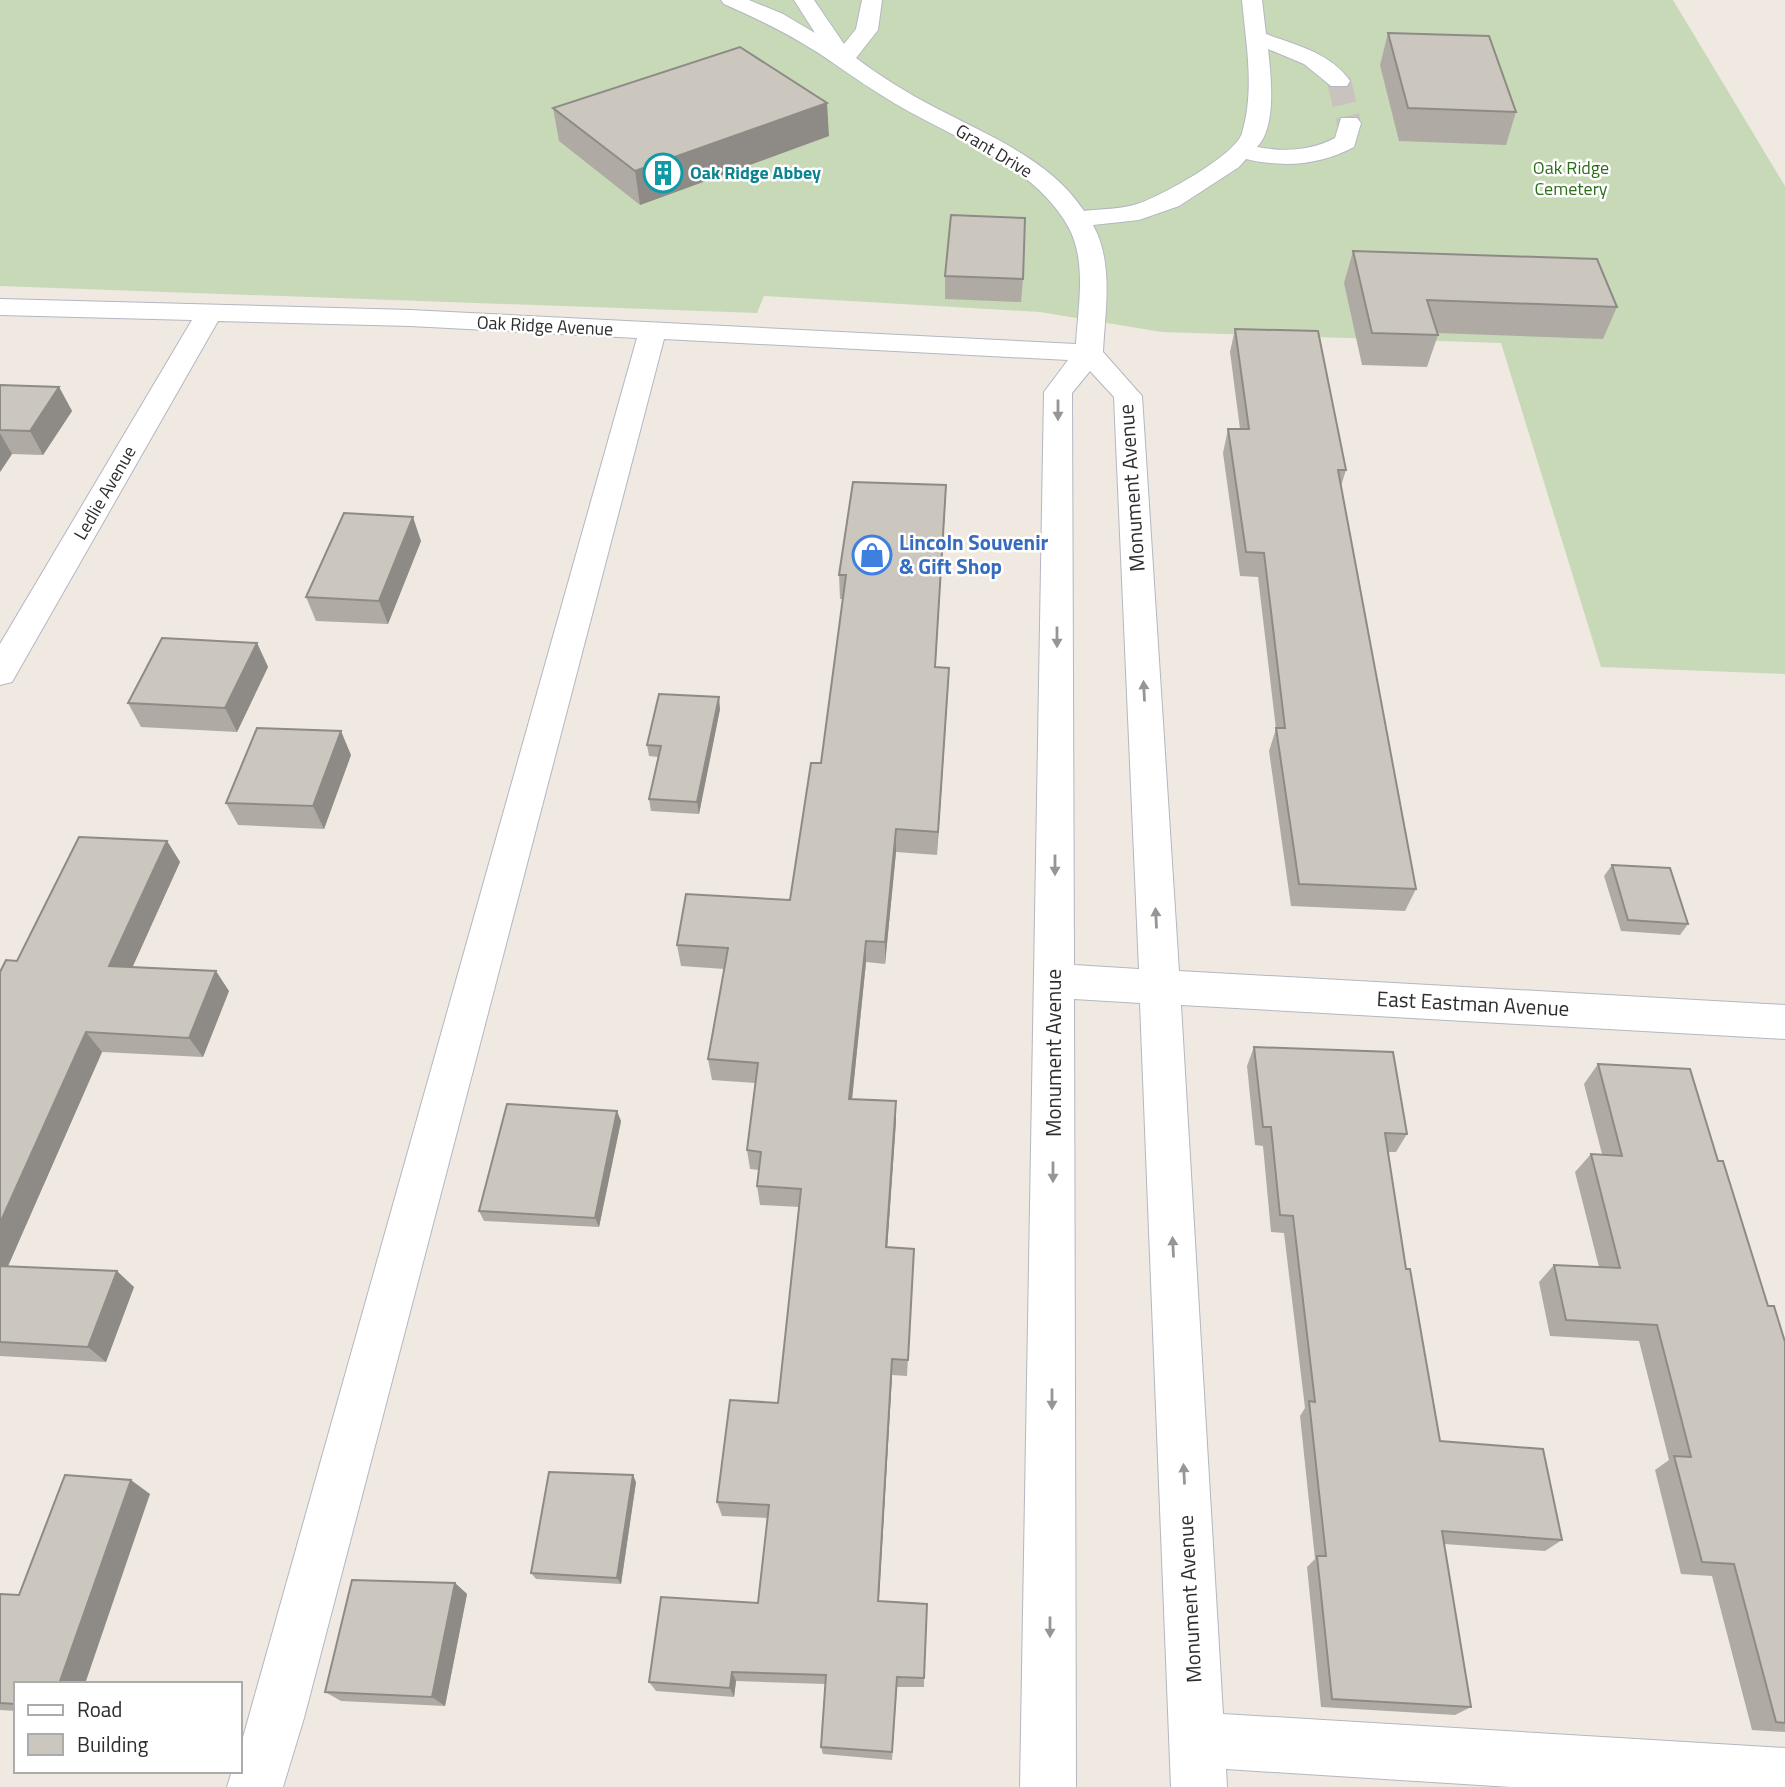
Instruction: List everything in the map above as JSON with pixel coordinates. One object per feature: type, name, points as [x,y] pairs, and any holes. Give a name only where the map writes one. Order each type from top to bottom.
[{"type":"street","points":[[732,0],[775,19],[843,59]]},
{"type":"street","points":[[804,0],[821,30],[843,59]]},
{"type":"street","points":[[843,59],[867,30],[872,0]]},
{"type":"street","points":[[1076,220],[1139,212],[1170,201],[1200,183],[1253,138],[1261,89],[1252,0]]},
{"type":"street","points":[[1255,37],[1319,64],[1332,72],[1339,81]]},
{"type":"street","name":"Grant Drive","points":[[843,59],[874,83],[1026,167],[1051,187],[1084,231],[1091,259],[1089,353]]},
{"type":"street","points":[[1240,151],[1298,159],[1330,152],[1346,142],[1349,123]]},
{"type":"street","name":"Oak Ridge Avenue","points":[[0,307],[410,318],[1089,353]]},
{"type":"street","name":"Ledlie Avenue","points":[[0,673],[210,312]]},
{"type":"street","points":[[255,1787],[281,1705],[652,332]]},
{"type":"street","name":"Monument Avenue","points":[[1048,1787],[1058,392],[1089,353],[1128,396],[1160,986],[1197,1764]]},
{"type":"street","name":"East Eastman Avenue","points":[[1055,981],[1785,1022]]},
{"type":"street","points":[[1197,1764],[1785,1776]]},
{"type":"green space","name":"Oak Ridge Cemetery","points":[[0,0],[1673,0],[1785,186],[1785,674],[1601,667],[1501,343],[1162,332],[1040,312],[764,296],[757,313],[0,286]]},
{"type":"building","points":[[1388,33],[1489,36],[1516,112],[1408,108]]},
{"type":"building","points":[[740,47],[827,103],[635,171],[553,108]]},
{"type":"building","points":[[951,215],[1025,218],[1023,279],[945,276]]},
{"type":"building","points":[[1353,251],[1597,259],[1617,307],[1427,300],[1438,335],[1372,333]]},
{"type":"building","points":[[1235,329],[1318,331],[1346,470],[1338,470],[1416,889],[1299,884],[1276,728],[1285,728],[1264,553],[1246,552],[1228,429],[1249,429]]},
{"type":"building","points":[[0,385],[59,387],[30,431],[0,430]]},
{"type":"building","points":[[853,482],[946,485],[935,667],[949,668],[938,832],[896,829],[885,942],[866,941],[849,1099],[896,1101],[886,1247],[914,1249],[908,1360],[892,1359],[878,1601],[927,1604],[924,1678],[897,1677],[892,1752],[821,1747],[826,1675],[732,1672],[730,1688],[649,1682],[661,1597],[758,1603],[769,1505],[717,1502],[730,1400],[778,1403],[801,1189],[757,1186],[761,1152],[747,1150],[758,1063],[708,1059],[728,948],[677,945],[686,894],[790,900],[811,763],[821,763],[846,575],[839,575]]},
{"type":"building","points":[[344,513],[413,517],[379,601],[306,597]]},
{"type":"building","points":[[162,638],[257,643],[225,708],[128,703]]},
{"type":"building","points":[[659,694],[719,697],[697,802],[649,799],[661,746],[647,745]]},
{"type":"building","points":[[257,728],[341,731],[313,806],[226,803]]},
{"type":"building","points":[[79,837],[167,841],[109,966],[216,971],[189,1038],[86,1032],[0,1223],[0,972],[6,960],[17,961]]},
{"type":"building","points":[[1612,865],[1670,868],[1688,924],[1628,920]]},
{"type":"building","points":[[1254,1047],[1393,1052],[1407,1134],[1385,1133],[1406,1269],[1410,1269],[1440,1441],[1543,1449],[1562,1540],[1442,1531],[1471,1707],[1332,1699],[1317,1556],[1326,1556],[1309,1401],[1315,1402],[1293,1216],[1280,1215],[1271,1127],[1263,1127]]},
{"type":"building","points":[[1598,1064],[1690,1069],[1718,1161],[1723,1161],[1768,1306],[1774,1306],[1785,1342],[1785,1723],[1776,1722],[1734,1564],[1702,1562],[1674,1456],[1691,1457],[1657,1325],[1566,1320],[1554,1265],[1620,1268],[1591,1154],[1622,1156]]},
{"type":"building","points":[[507,1104],[617,1111],[595,1218],[479,1211]]},
{"type":"building","points":[[0,1266],[117,1271],[88,1347],[0,1342]]},
{"type":"building","points":[[549,1472],[633,1475],[617,1578],[531,1573]]},
{"type":"building","points":[[65,1475],[131,1480],[60,1682],[14,1682],[14,1704],[0,1703],[0,1594],[19,1595]]},
{"type":"building","points":[[352,1580],[455,1583],[432,1697],[325,1692]]},
{"type":"tunnel","points":[[1339,81],[1349,123]]},
{"type":"place","name":"Oak Ridge Abbey","points":[[663,173]]},
{"type":"place","name":"Lincoln Souvenir & Gift Shop","points":[[872,555]]}]
